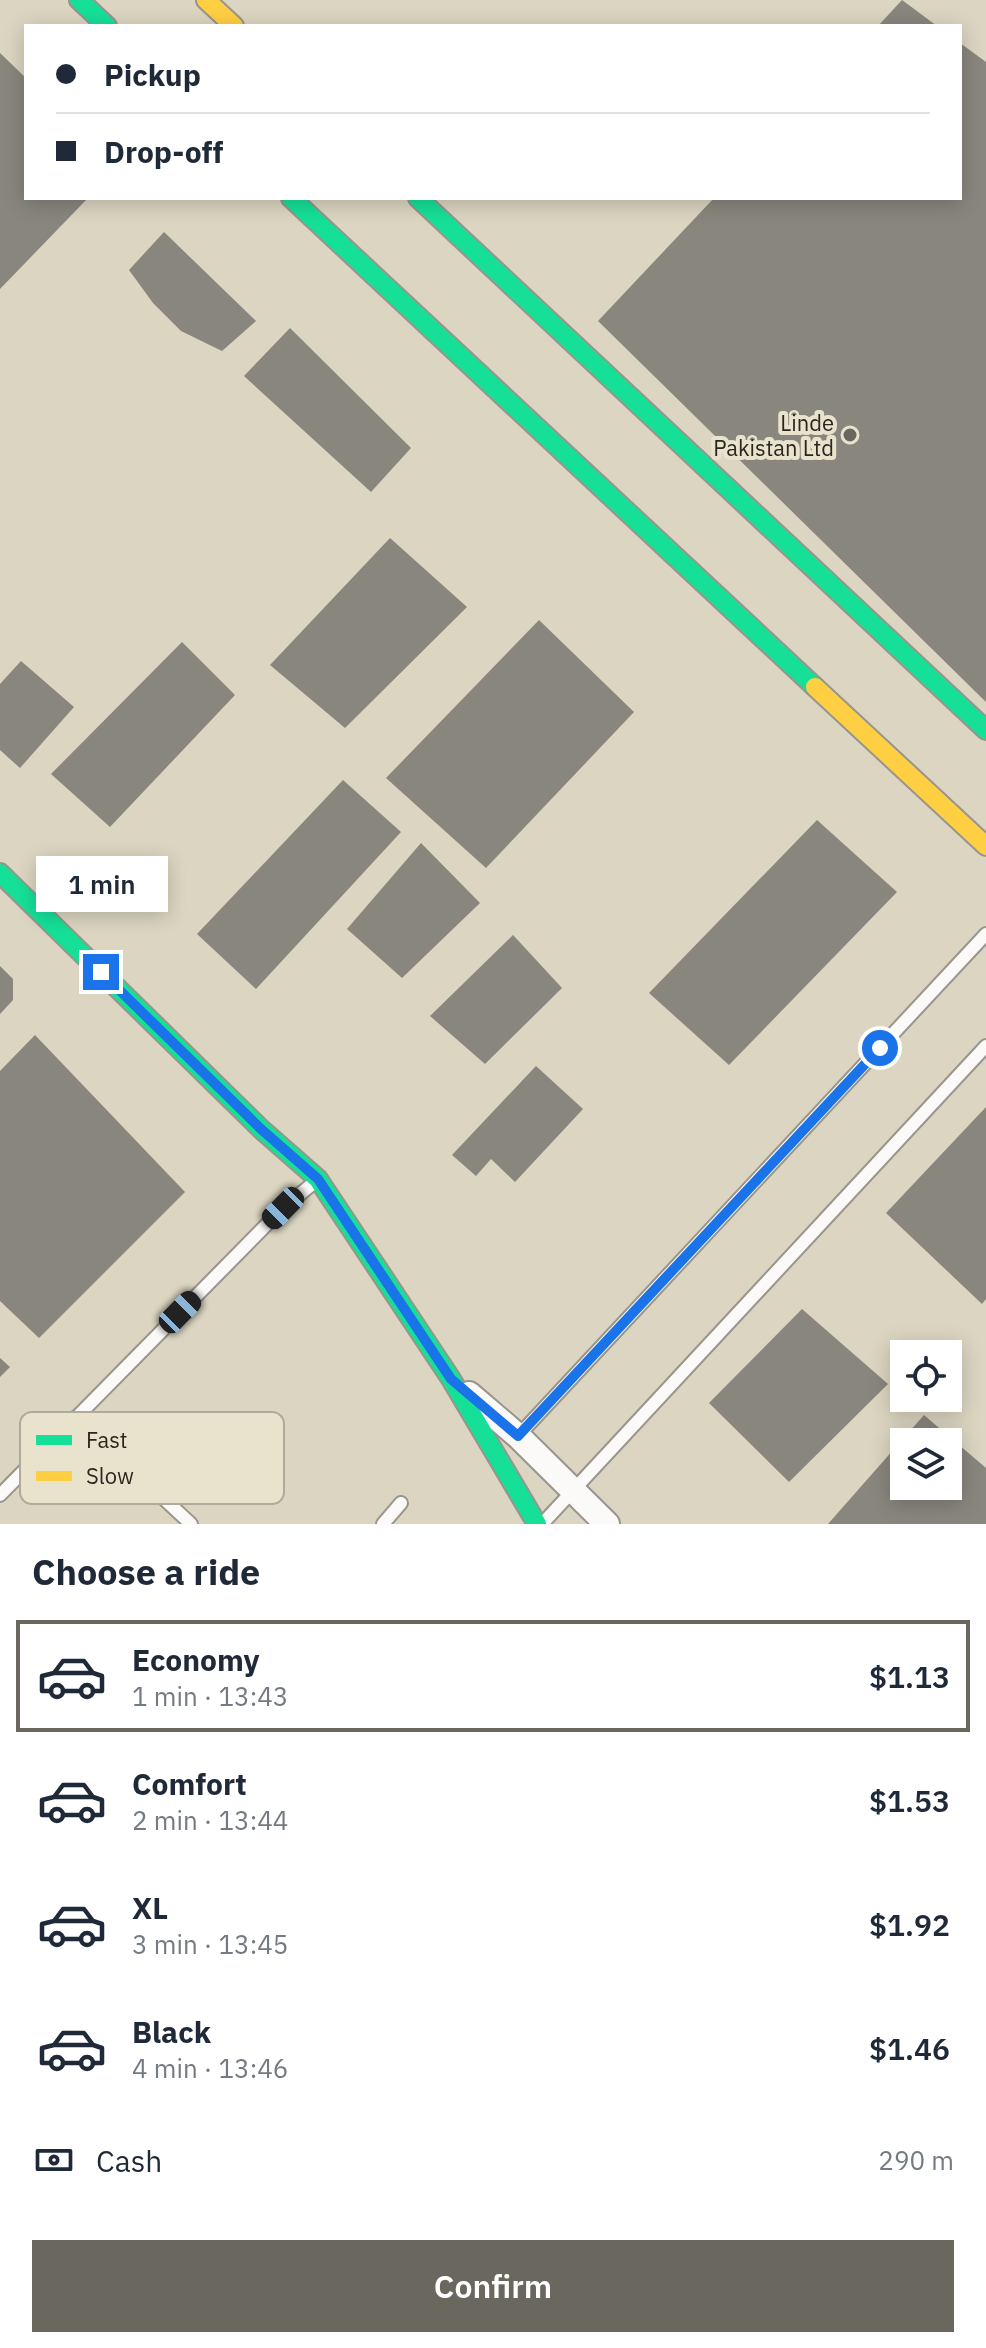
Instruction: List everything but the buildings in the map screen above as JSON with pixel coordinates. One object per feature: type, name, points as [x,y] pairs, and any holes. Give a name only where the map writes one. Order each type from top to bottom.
[{"type":"street","points":[[79,0],[105,24]]},
{"type":"street","points":[[206,0],[232,24]]},
{"type":"street","points":[[293,200],[986,846]]},
{"type":"street","points":[[420,200],[986,730]]},
{"type":"street","points":[[0,873],[261,1129],[318,1179],[451,1379],[540,1524]]},
{"type":"street","points":[[451,1379],[518,1436],[607,1524]]},
{"type":"lane","points":[[518,1436],[986,934]]},
{"type":"lane","points":[[540,1524],[986,1046]]},
{"type":"lane","points":[[81,1412],[283,1208],[318,1179]]},
{"type":"lane","points":[[0,1495],[20,1474]]},
{"type":"lane","points":[[383,1524],[401,1503]]},
{"type":"lane","points":[[170,1504],[191,1524]]},
{"type":"shaded area","points":[[0,0],[986,0],[986,1524],[0,1524]]},
{"type":"traffic: fast","points":[[79,0],[105,24]]},
{"type":"traffic: fast","points":[[293,200],[815,687]]},
{"type":"traffic: fast","points":[[420,200],[986,730]]},
{"type":"traffic: fast","points":[[0,873],[261,1129],[318,1179],[451,1379],[537,1524]]},
{"type":"traffic: slow","points":[[206,0],[232,24]]},
{"type":"traffic: slow","points":[[815,687],[986,846]]},
{"type":"place","name":"Linde Pakistan Ltd","points":[[850,435]]},
{"type":"route","points":[[101,972],[261,1129],[318,1179],[451,1379],[518,1436],[880,1048]]}]
